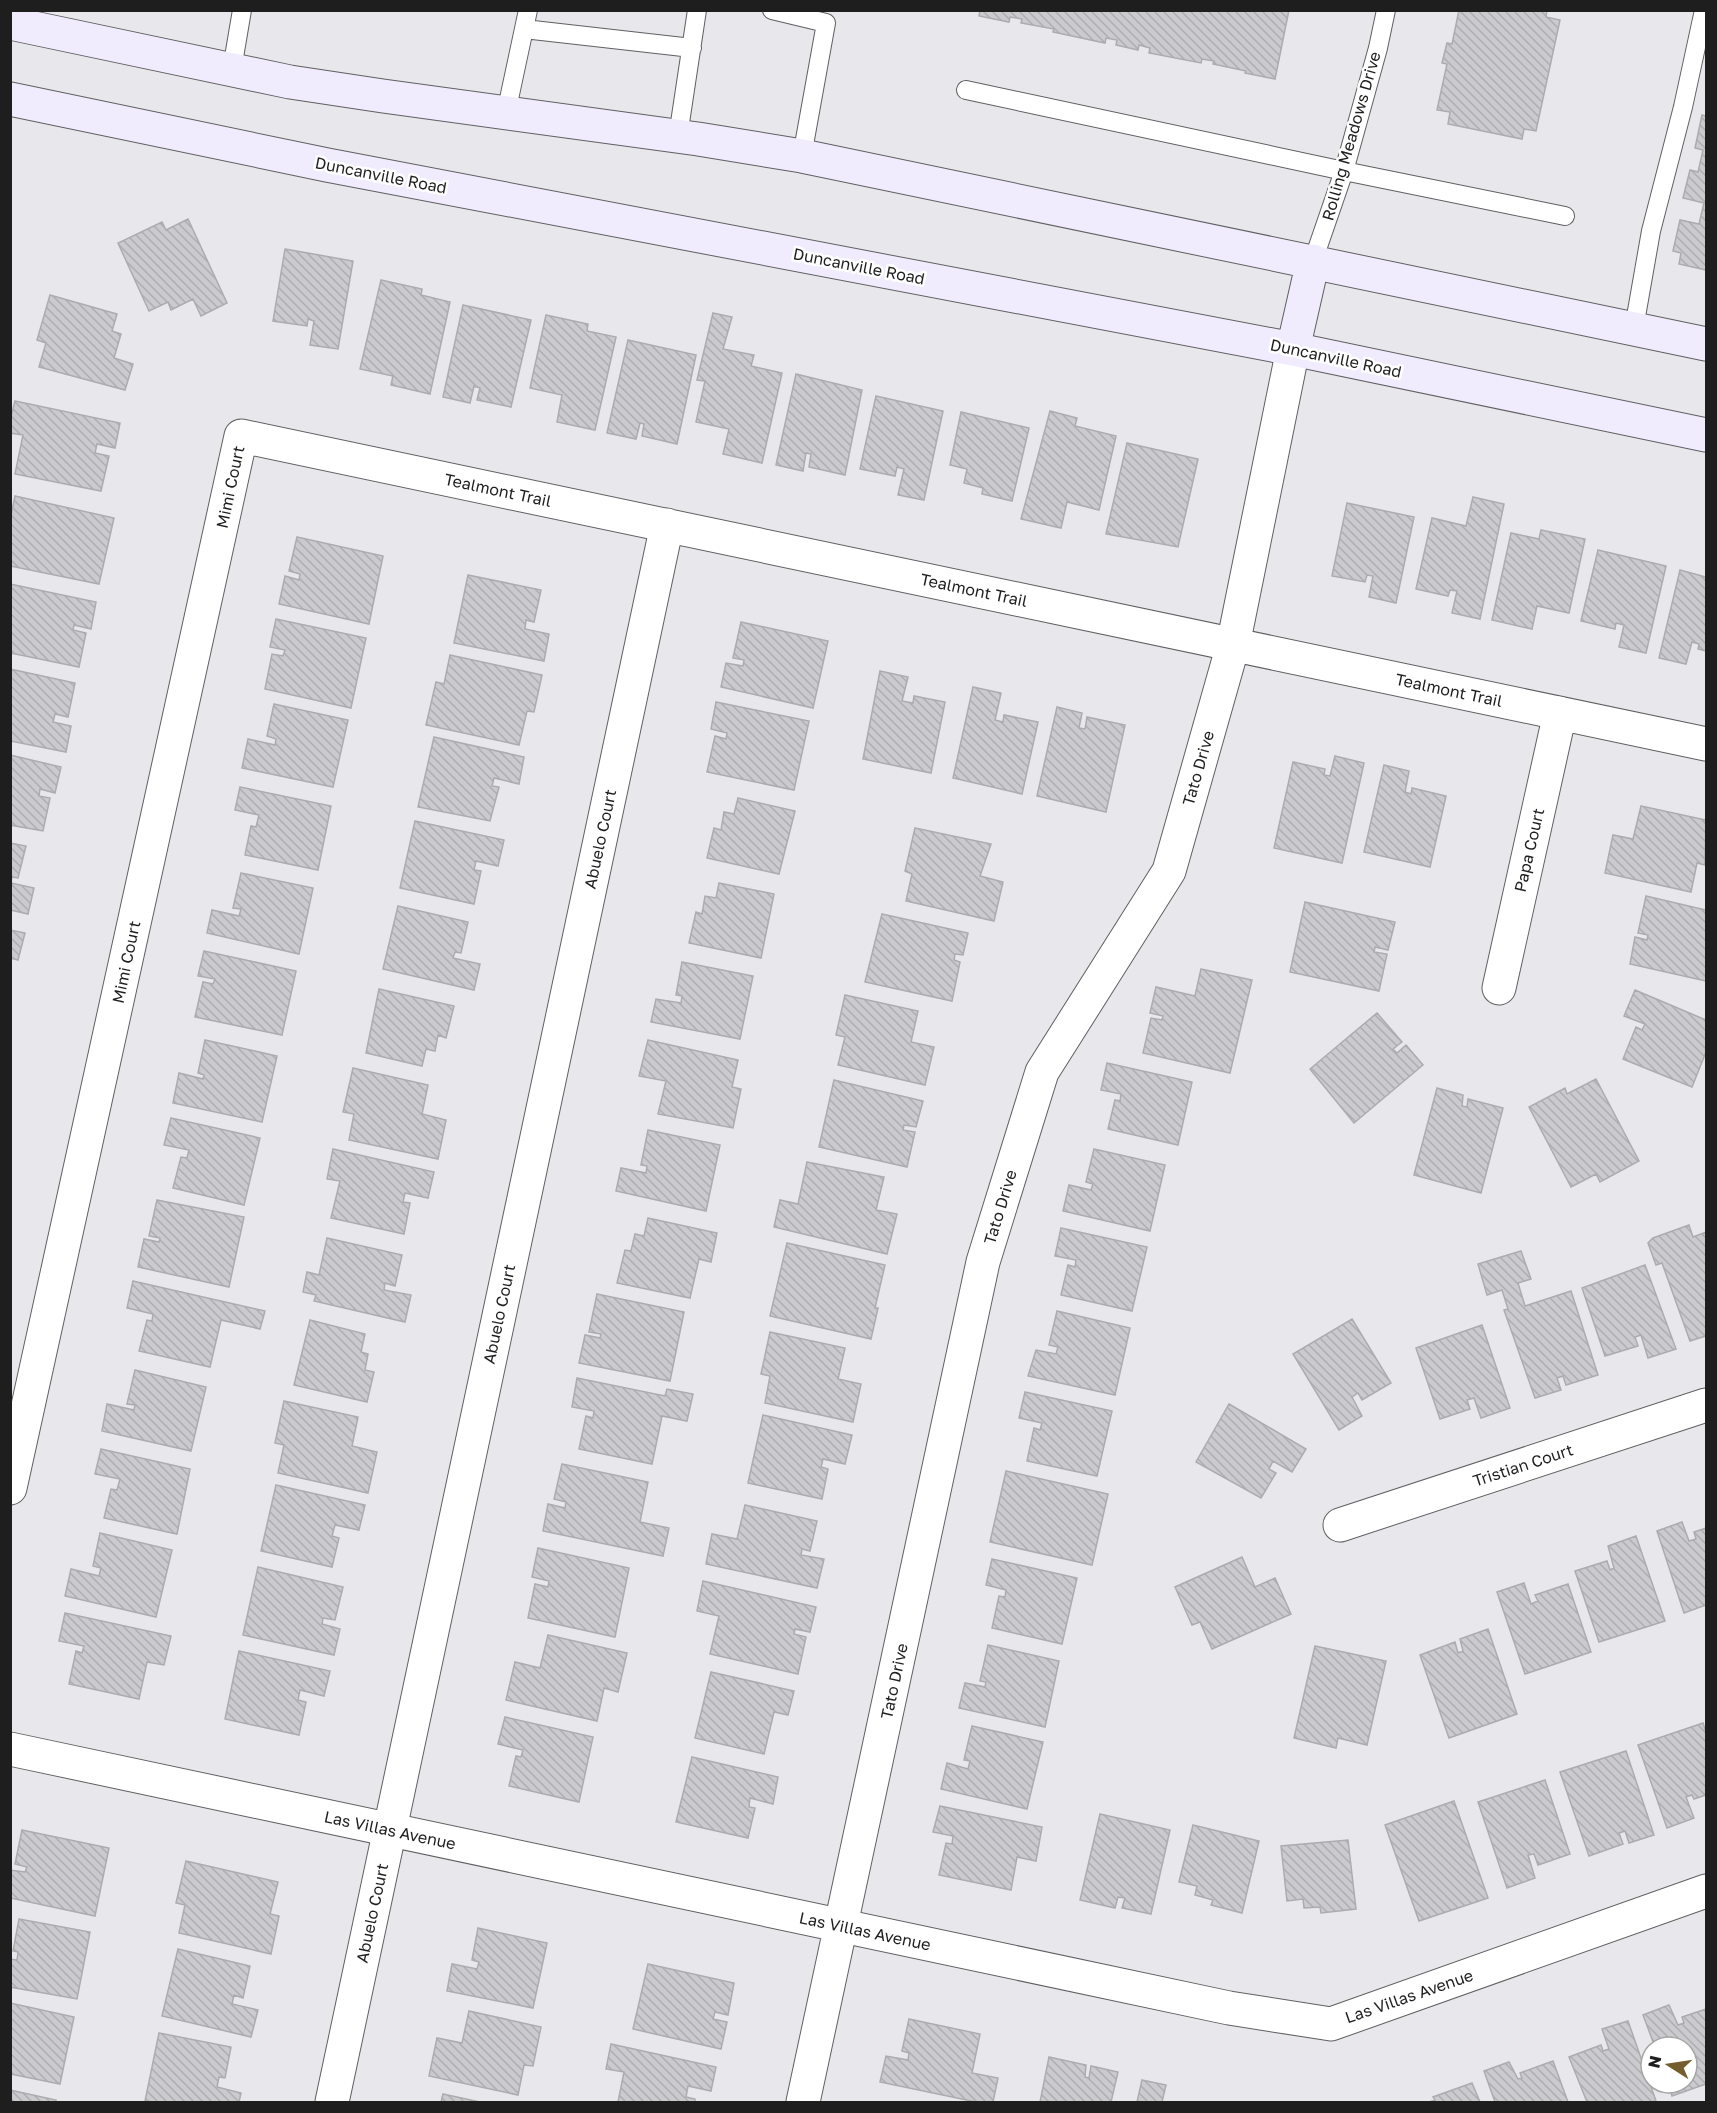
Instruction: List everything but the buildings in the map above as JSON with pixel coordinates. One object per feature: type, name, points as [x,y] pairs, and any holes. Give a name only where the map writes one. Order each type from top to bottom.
[{"type":"main road","points":[[13,26],[290,82],[678,136],[802,156],[1707,344]]},
{"type":"main road","name":"Duncanville Road","points":[[10,99],[327,165],[1293,349],[1707,435]]},
{"type":"main road","points":[[1293,349],[1313,261]]},
{"type":"street","name":"Tato Drive","points":[[803,2103],[983,1262],[1042,1072],[1169,871],[1233,645],[1293,349]]},
{"type":"street","name":"Tealmont Trail","points":[[241,436],[1707,744]]},
{"type":"street","name":"Mimi Court","points":[[10,1488],[241,436]]},
{"type":"street","name":"Abuelo Court","points":[[332,2103],[667,525]]},
{"type":"street","name":"Papa Court","points":[[1498,988],[1560,713]]},
{"type":"street","name":"Tristian Court","points":[[1340,1525],[1707,1405]]},
{"type":"street","name":"Las Villas Avenue","points":[[10,1749],[1229,2008],[1331,2024],[1707,1891]]},
{"type":"lane","points":[[232,69],[242,10]]},
{"type":"lane","points":[[506,113],[528,10]]},
{"type":"lane","points":[[678,136],[697,10]]},
{"type":"lane","points":[[772,10],[826,23],[802,156]]},
{"type":"lane","name":"Rolling Meadows Drive","points":[[1313,261],[1344,171],[1378,48],[1386,10]]},
{"type":"lane","points":[[1634,328],[1651,231],[1683,106],[1704,10]]},
{"type":"lane","points":[[524,29],[692,48]]},
{"type":"lane","points":[[966,90],[1565,216]]}]
